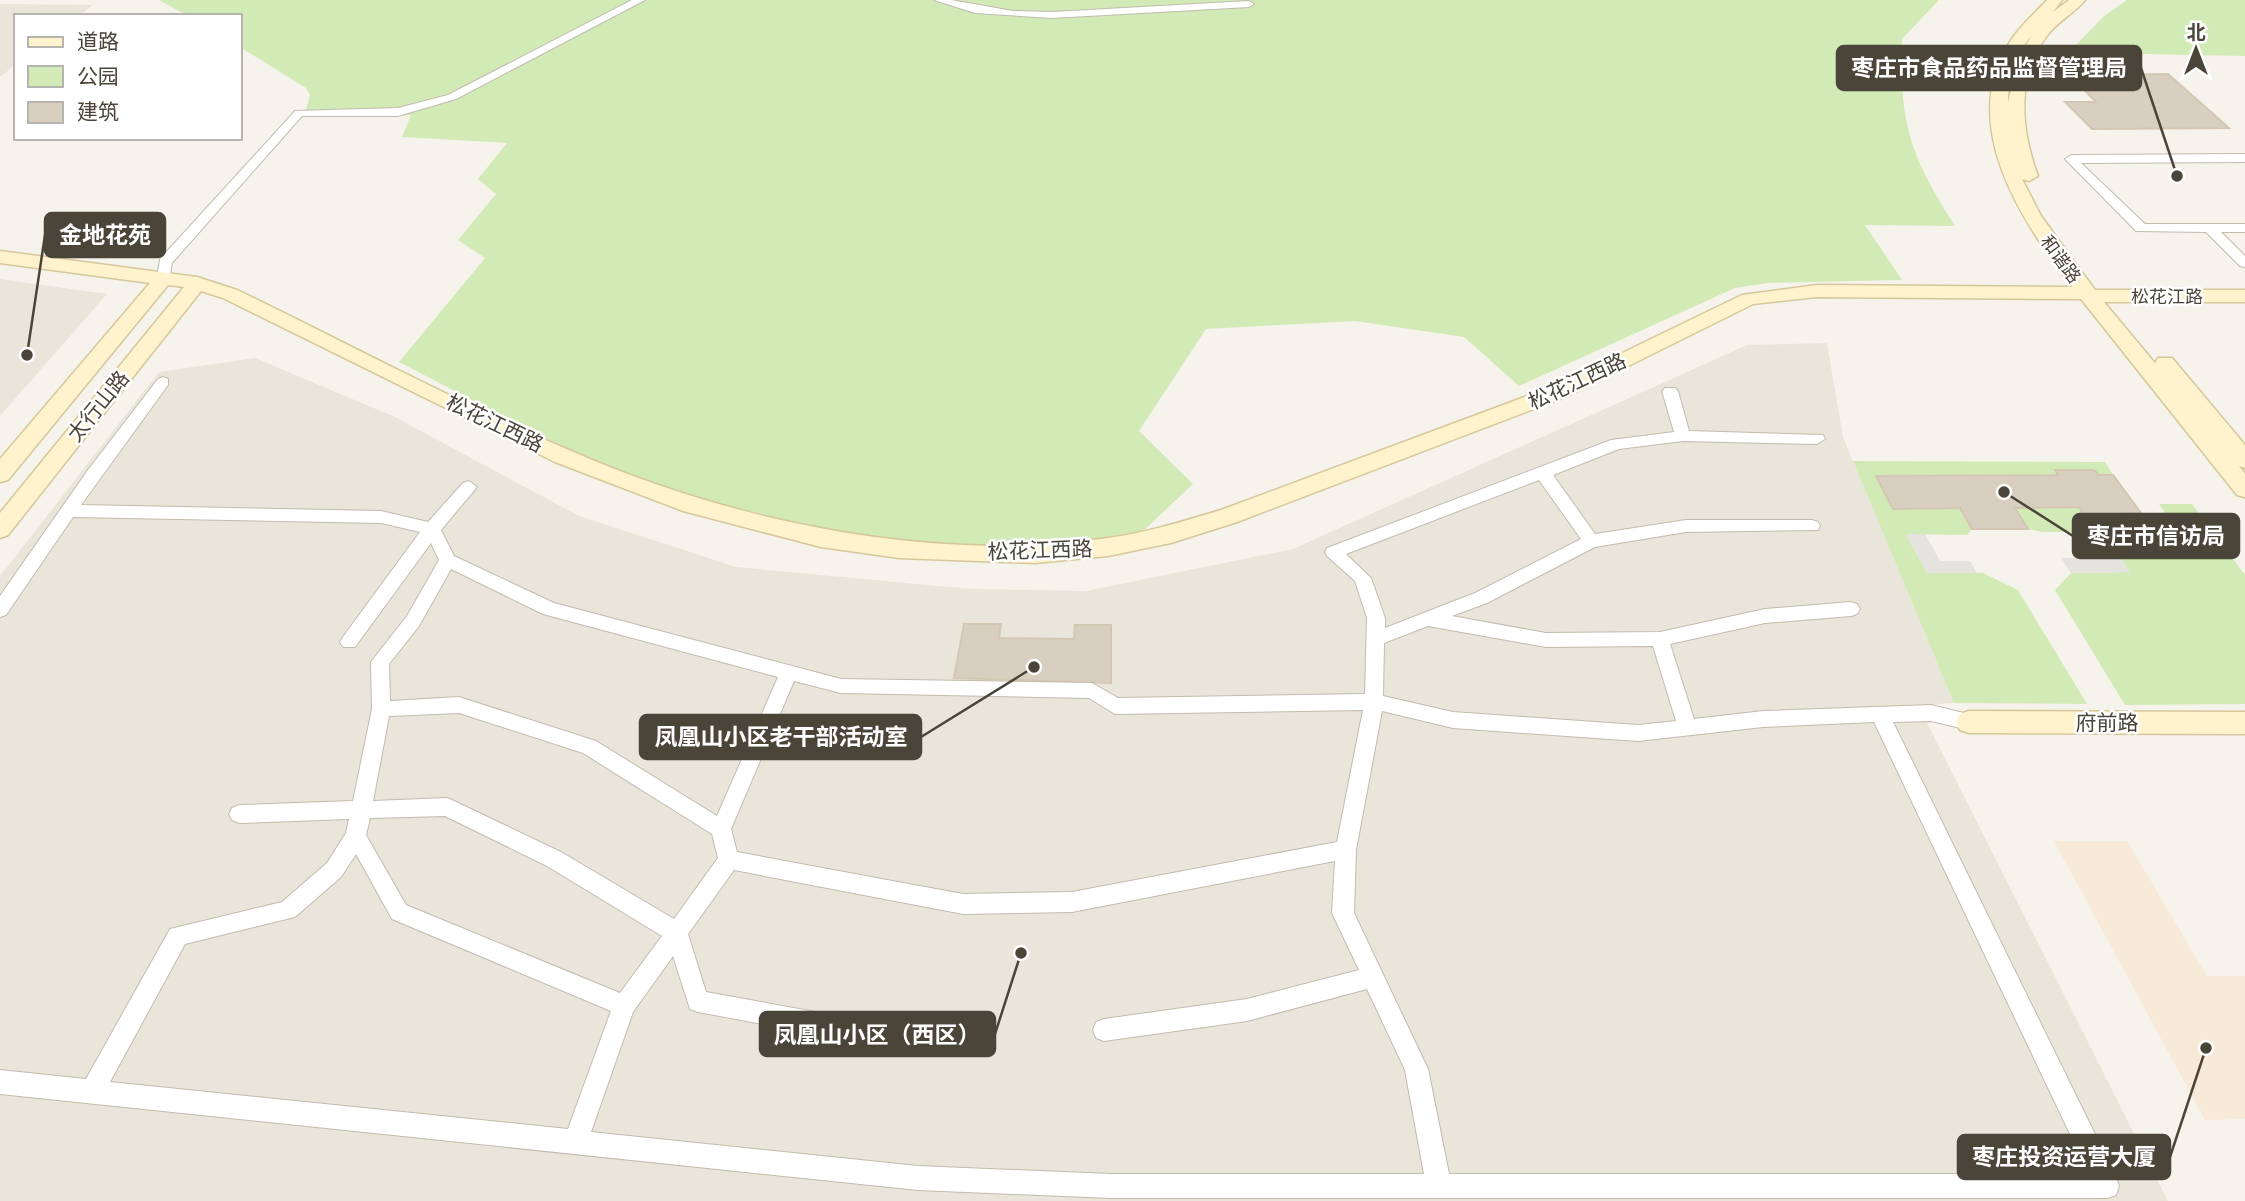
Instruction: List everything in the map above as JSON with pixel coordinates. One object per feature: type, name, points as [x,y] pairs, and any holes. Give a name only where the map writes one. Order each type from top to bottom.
[{"type":"main road","name":"和谐路","points":[[2055,0],[2027,26],[2006,58],[1999,78],[1997,118],[2004,156],[2020,196],[2052,248],[2245,460]]},
{"type":"main road","name":"和谐路","points":[[2078,0],[2043,30],[2023,62],[2016,82],[2016,121],[2026,170],[2039,198],[2071,248],[2095,295],[2245,489]]},
{"type":"main road","name":"松花江西路","points":[[0,257],[197,283],[253,305],[563,457],[691,505],[821,538],[899,549],[1035,554],[1108,547],[1171,534],[1229,516],[1549,396],[1749,299],[1817,291],[2095,295]]},
{"type":"main road","name":"太行山路","points":[[0,474],[164,278]]},
{"type":"main road","name":"太行山路","points":[[0,529],[197,283]]},
{"type":"main road","name":"松花江路","points":[[2095,295],[2245,296]]},
{"type":"main road","name":"府前路","points":[[1969,722],[2245,723]]},
{"type":"street","points":[[164,278],[165,262],[299,113],[398,112],[422,108],[452,97],[640,0]]},
{"type":"street","points":[[939,0],[965,9],[1028,16],[1249,4]]},
{"type":"street","points":[[2245,158],[2071,159],[2098,189],[2110,194],[2141,228],[2245,228]]},
{"type":"street","points":[[2209,228],[2245,263]]},
{"type":"street","points":[[0,610],[163,382]]},
{"type":"street","points":[[1670,391],[1683,436]]},
{"type":"street","points":[[1439,1186],[1416,1069],[1343,913],[1346,850],[1374,702],[1376,618],[1362,578],[1333,552],[1616,444],[1683,436],[1817,439]]},
{"type":"street","points":[[1543,473],[1591,541]]},
{"type":"street","points":[[349,642],[432,529],[470,487]]},
{"type":"street","points":[[69,511],[381,517],[432,529],[448,560],[549,609],[841,686],[1092,691],[1115,706],[1374,702],[1453,720],[1638,733],[1763,719],[1880,714],[1931,713],[1969,722]]},
{"type":"street","points":[[1375,639],[1481,598],[1591,541],[1686,526],[1812,526]]},
{"type":"street","points":[[92,1091],[178,936],[288,910],[334,870],[356,836],[381,709],[380,662],[413,621],[448,560]]},
{"type":"street","points":[[1427,619],[1546,640],[1660,639],[1765,616],[1851,610]]},
{"type":"street","points":[[1660,639],[1687,727]]},
{"type":"street","points":[[729,860],[721,830],[789,673]]},
{"type":"street","points":[[381,709],[459,705],[589,747],[721,830]]},
{"type":"street","points":[[0,1082],[1054,1193],[1439,1186],[2107,1186],[1880,714]]},
{"type":"street","points":[[239,814],[447,807],[554,859],[677,933],[698,1001],[904,1039]]},
{"type":"street","points":[[356,836],[399,912],[624,1006]]},
{"type":"street","points":[[729,860],[964,904],[1072,902],[1346,850]]},
{"type":"street","points":[[575,1142],[624,1006],[729,860]]},
{"type":"street","points":[[1104,1030],[1247,1010],[1372,976]]},
{"type":"shaded area","points":[[0,4],[93,5],[82,14],[14,14],[14,66],[0,77]]},
{"type":"shaded area","points":[[0,279],[107,294],[0,416]]},
{"type":"shaded area","points":[[1827,343],[1843,437],[1954,703],[1918,705],[2168,1201],[0,1201],[0,576],[159,372],[255,358],[395,417],[579,516],[736,567],[971,589],[1086,591],[1293,549],[1747,345]]},
{"type":"shaded area","points":[[2083,532],[2102,532],[2130,572],[2071,573],[2061,558],[2101,558]]},
{"type":"shaded area","points":[[1906,534],[1925,534],[1940,561],[1970,561],[1977,573],[1927,573]]},
{"type":"shaded area","points":[[2054,841],[2127,841],[2207,976],[2245,976],[2245,1119],[2205,1120]]},
{"type":"green space","points":[[159,0],[1939,0],[1902,39],[1903,94],[1910,138],[1927,179],[1955,226],[1865,225],[1902,280],[1768,283],[1735,288],[1519,386],[1464,337],[1355,321],[1206,329],[1139,431],[1193,484],[1142,532],[1038,550],[865,538],[702,500],[576,454],[399,362],[485,258],[458,240],[496,194],[478,179],[507,143],[402,137],[411,115],[304,117],[310,95],[306,88],[242,48],[242,14],[184,14]]},
{"type":"green space","points":[[2127,0],[2245,0],[2245,56],[2096,53],[2075,46],[2104,16]]},
{"type":"green space","points":[[1853,461],[2105,462],[2113,475],[2099,475],[2094,470],[2056,470],[2058,475],[1876,477],[1893,509],[1960,508],[1972,529],[1967,535],[1906,534],[1927,573],[1983,573],[2018,590],[2087,704],[1954,703]]},
{"type":"green space","points":[[2159,504],[2192,504],[2245,575],[2245,704],[2125,705],[2055,590],[2071,573],[2130,572],[2102,532],[2042,532],[2028,529],[2015,508],[2079,507],[2089,523],[2172,523]]},
{"type":"building","points":[[2168,74],[2229,128],[2092,129],[2065,102],[2096,102],[2069,75]]},
{"type":"building","points":[[2055,470],[2094,470],[2099,475],[2113,475],[2141,513],[2124,513],[2130,522],[2089,523],[2079,507],[2015,508],[2028,529],[1972,529],[1960,508],[1893,509],[1876,476],[2058,475]]},
{"type":"building","points":[[964,624],[1001,624],[999,638],[1074,639],[1075,625],[1111,625],[1111,683],[954,678]]},
{"type":"place","name":"枣庄市食品药品监督管理局","points":[[2177,176]]},
{"type":"place","name":"金地花苑","points":[[27,355]]},
{"type":"place","name":"枣庄市信访局","points":[[2004,492]]},
{"type":"place","name":"凤凰山小区老干部活动室","points":[[1034,667]]},
{"type":"place","name":"凤凰山小区（西区）","points":[[1021,953]]},
{"type":"place","name":"枣庄投资运营大厦","points":[[2206,1048]]}]
